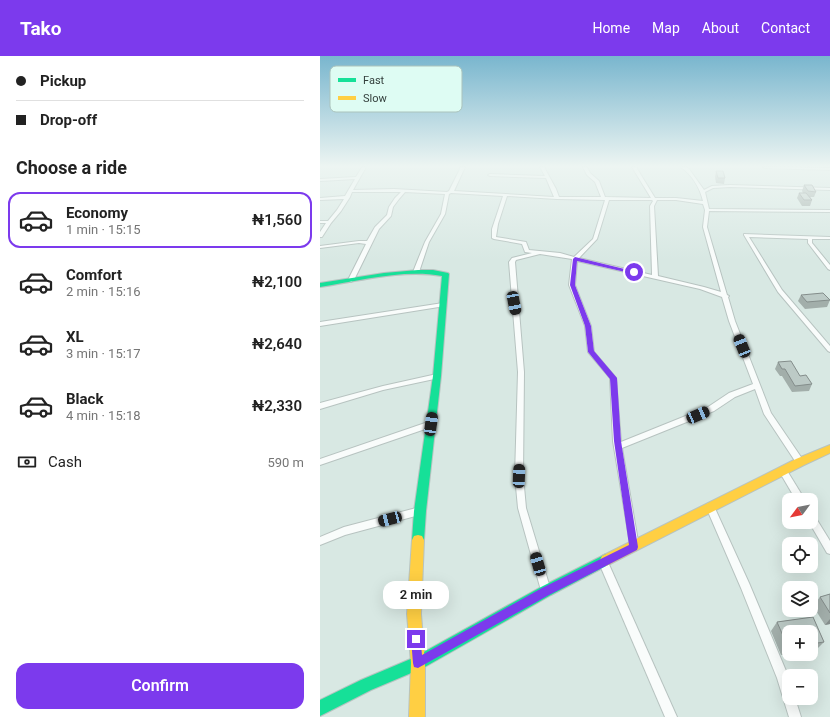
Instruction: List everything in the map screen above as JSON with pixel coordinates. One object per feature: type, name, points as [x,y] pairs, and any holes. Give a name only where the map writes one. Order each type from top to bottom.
[{"type":"street","points":[[320,199],[336,198]]},
{"type":"street","points":[[320,236],[347,198]]},
{"type":"street","points":[[351,280],[377,228],[389,215],[391,207],[397,198]]},
{"type":"street","points":[[416,272],[430,236],[443,214],[448,198]]},
{"type":"street","points":[[504,198],[492,233],[493,237],[526,244],[527,251],[575,259],[655,277],[726,296]]},
{"type":"street","points":[[557,198],[676,198],[707,206],[830,211]]},
{"type":"street","points":[[705,198],[707,206],[705,227],[732,321],[768,414],[800,462]]},
{"type":"street","points":[[605,199],[595,239],[575,259],[572,285],[588,326],[591,352],[614,378],[618,446],[634,547]]},
{"type":"street","points":[[654,199],[655,201],[652,206],[655,277]]},
{"type":"street","points":[[320,222],[329,222]]},
{"type":"street","points":[[830,238],[810,238],[784,235],[746,235],[780,291],[830,350]]},
{"type":"street","points":[[810,238],[810,243],[830,268]]},
{"type":"street","points":[[320,247],[358,242],[369,243]]},
{"type":"street","points":[[538,252],[514,259],[512,262],[522,372],[519,476],[522,508],[546,591]]},
{"type":"street","points":[[320,285],[416,272],[444,272],[443,305],[437,376],[420,511],[414,614],[418,663],[417,717]]},
{"type":"street","points":[[320,324],[443,305]]},
{"type":"street","points":[[320,406],[383,388],[437,376]]},
{"type":"street","points":[[618,446],[711,410],[732,396],[757,385]]},
{"type":"street","points":[[320,462],[431,424]]},
{"type":"street","points":[[320,708],[366,685],[418,663],[546,591],[604,563],[800,462],[830,449]]},
{"type":"street","points":[[784,471],[796,493]]},
{"type":"street","points":[[710,508],[745,586],[782,676]]},
{"type":"street","points":[[320,541],[344,531],[420,511]]},
{"type":"street","points":[[818,529],[830,550]]},
{"type":"street","points":[[604,563],[671,717]]},
{"type":"street","points":[[791,705],[795,717]]},
{"type":"building","points":[[802,198],[810,198],[812,200],[804,200]]},
{"type":"building","points":[[823,293],[830,300],[807,302],[801,295]]},
{"type":"building","points":[[791,361],[800,376],[806,375],[812,384],[795,386],[785,369],[782,369],[778,362]]},
{"type":"building","points":[[830,594],[830,613],[820,597]]},
{"type":"building","points":[[813,617],[817,625],[782,625],[782,633],[777,622]]},
{"type":"building","points":[[818,628],[824,642],[818,643]]},
{"type":"traffic: fast","points":[[320,285],[401,273],[433,272],[446,274],[437,376],[420,511],[418,540]]},
{"type":"traffic: fast","points":[[320,708],[366,685],[418,663],[546,591],[606,560]]},
{"type":"traffic: slow","points":[[606,560],[800,462],[830,449]]},
{"type":"traffic: slow","points":[[417,717],[418,663],[414,614],[418,540]]},
{"type":"route","points":[[416,639],[418,663],[546,591],[564,584],[634,547],[617,441],[614,378],[591,352],[588,326],[572,285],[575,259],[634,272]]}]
